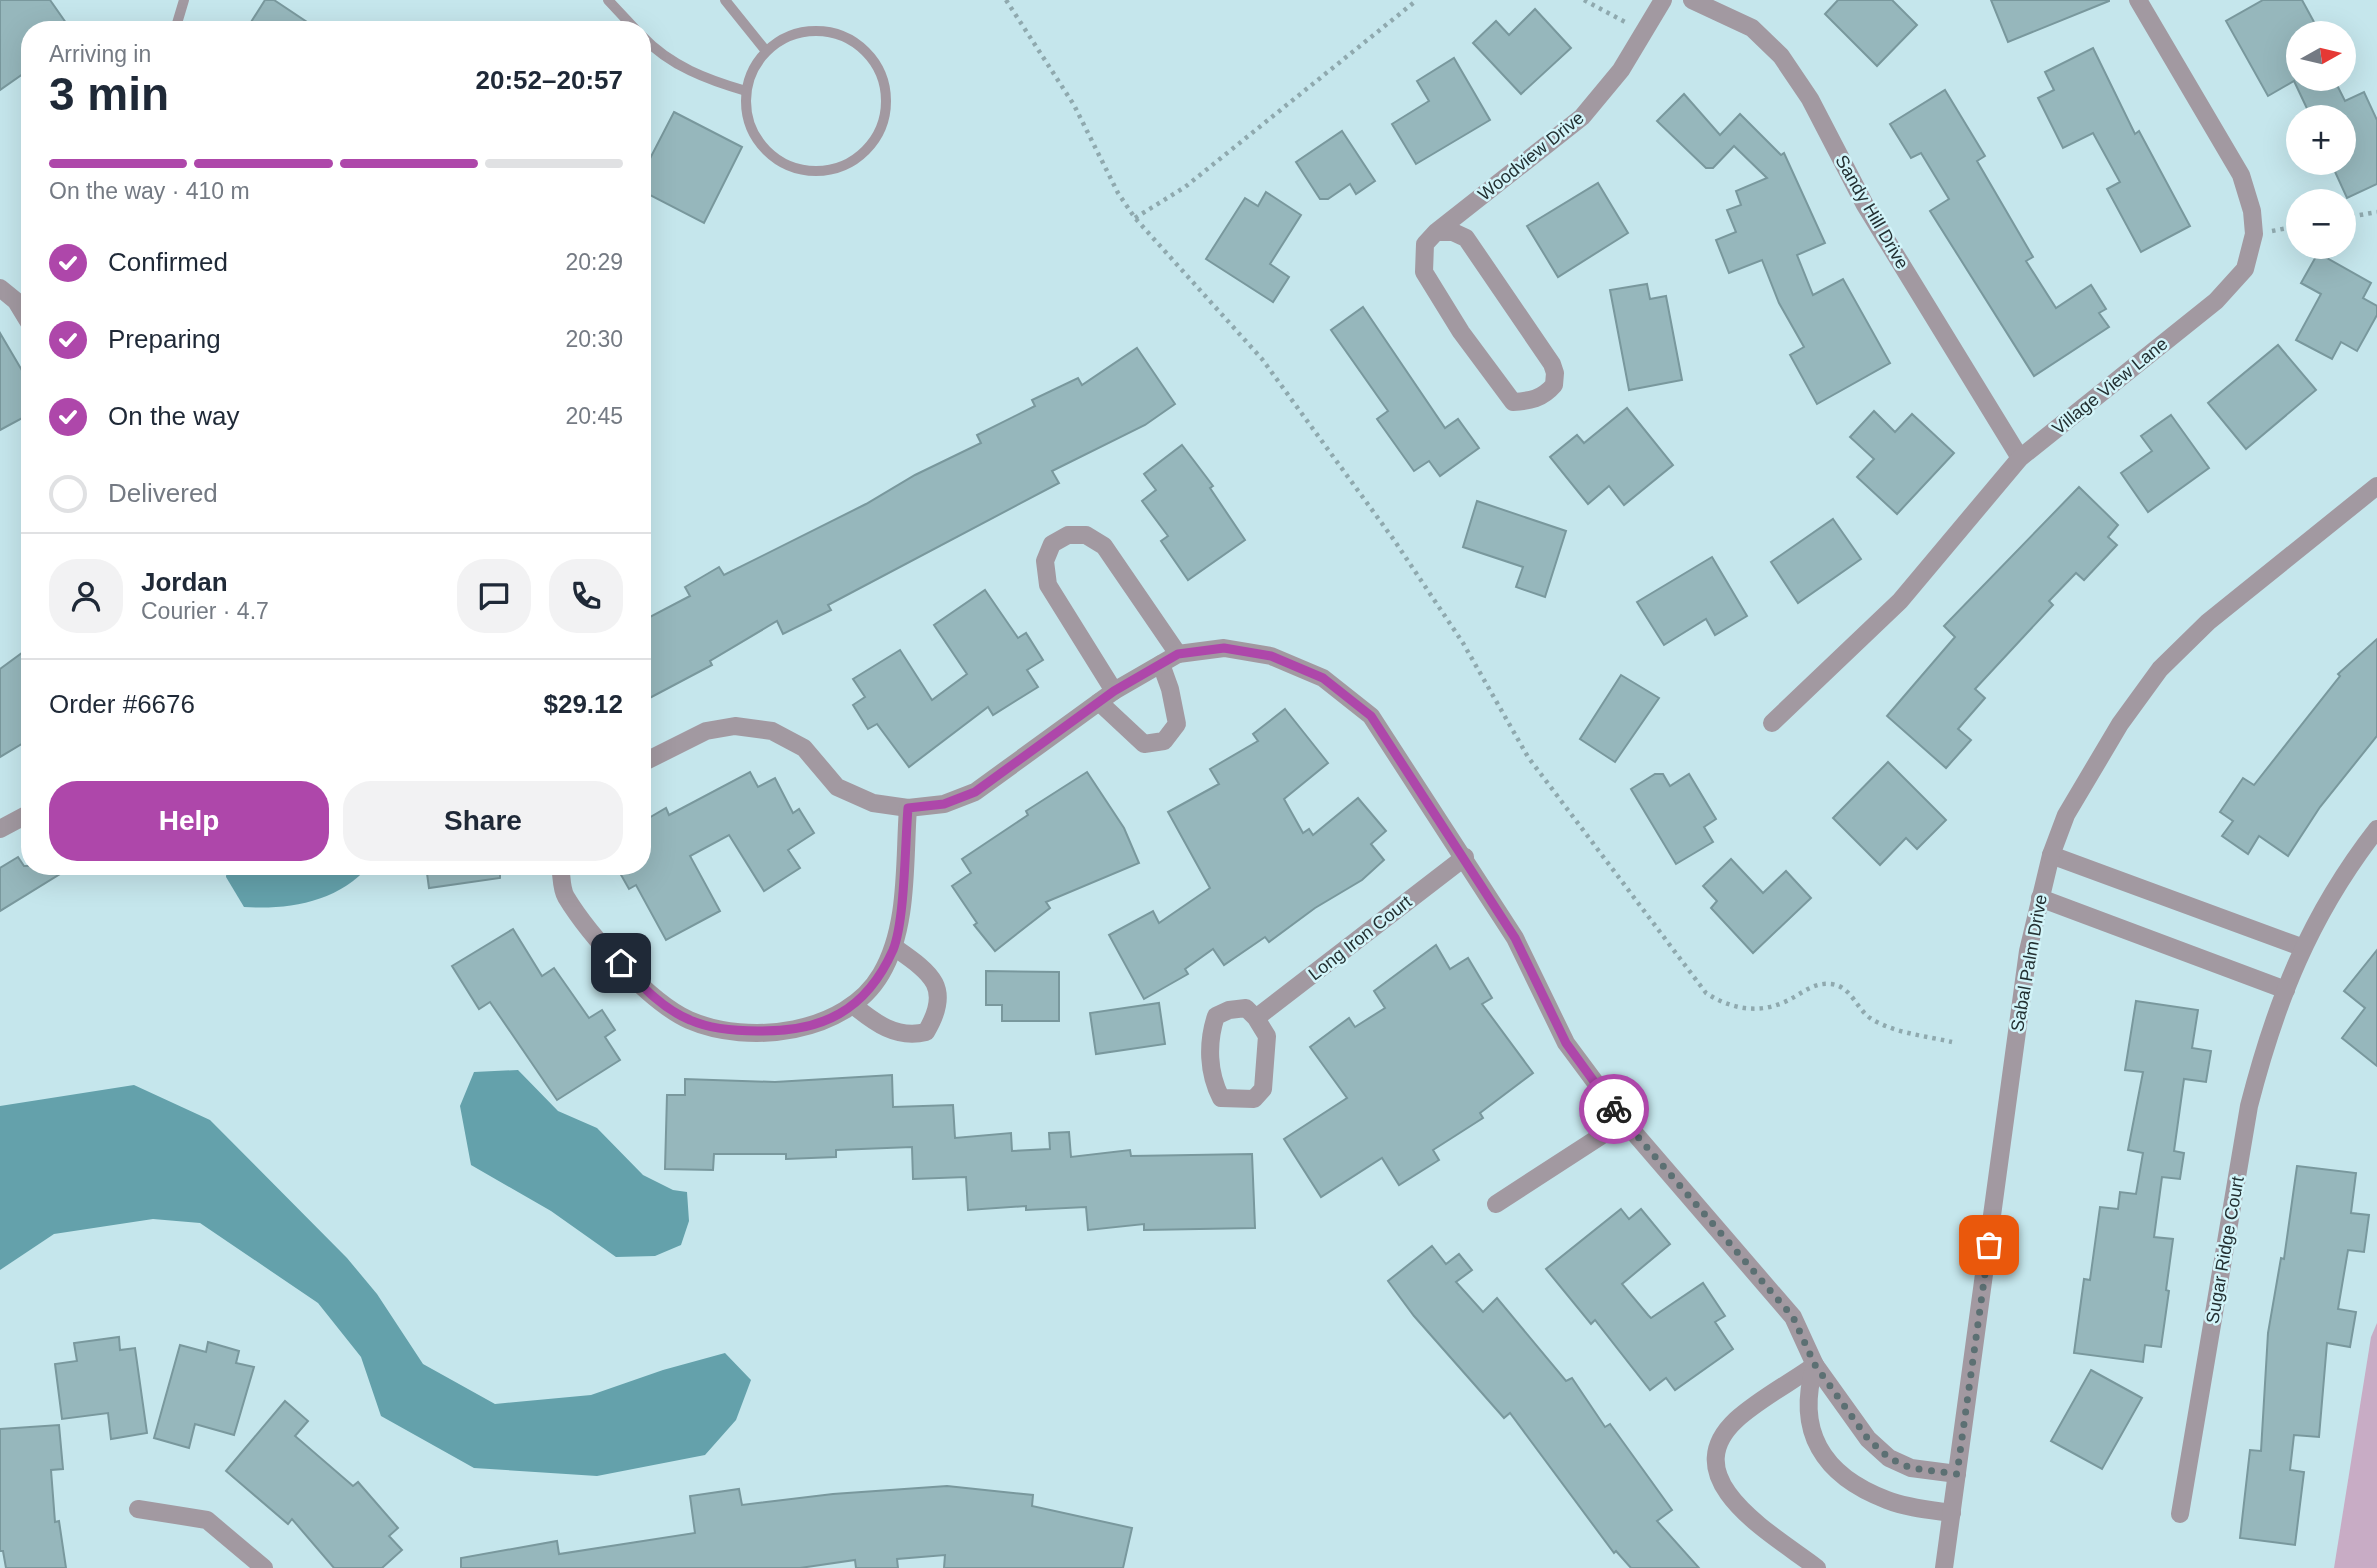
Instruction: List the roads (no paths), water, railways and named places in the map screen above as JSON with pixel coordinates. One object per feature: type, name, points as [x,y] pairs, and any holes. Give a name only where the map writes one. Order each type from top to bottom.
[{"type":"street","name":"Woodview Drive","points":[[1436,232],[1582,117],[1646,33],[1663,0]]},
{"type":"street","name":"Sandy Hill Drive","points":[[1692,0],[1752,27],[1781,56],[1810,99],[1866,205],[2020,458]]},
{"type":"street","name":"Village View Lane","points":[[1772,723],[1900,601],[2020,458],[2216,301],[2245,269],[2254,234],[2252,211],[2241,175],[2138,0]]},
{"type":"street","points":[[1436,232],[1453,232],[1466,238],[1552,364],[1554,385],[1541,396],[1530,401],[1513,402],[1461,332],[1423,272],[1425,244],[1436,232]]},
{"type":"street","points":[[0,288],[16,301],[21,309]]},
{"type":"street","name":"Sabal Palm Drive","points":[[1944,1568],[2019,1012],[2040,898],[2066,815],[2120,724],[2160,669],[2208,622],[2377,486]]},
{"type":"street","points":[[1114,691],[1048,585],[1045,561],[1052,544],[1068,535],[1086,534],[1104,546],[1178,654]]},
{"type":"street","points":[[651,758],[706,731],[735,726],[772,731],[804,748],[837,786],[873,803],[908,808],[944,804],[975,792],[1114,691],[1178,654],[1224,648],[1271,656],[1323,678],[1371,716],[1465,857],[1515,938],[1566,1043],[1624,1121],[1793,1317],[1815,1365],[1868,1439],[1889,1458],[1911,1468],[1957,1474]]},
{"type":"street","points":[[1099,702],[1144,744],[1164,741],[1177,724],[1171,689],[1161,664]]},
{"type":"street","points":[[561,875],[564,895],[589,928],[653,999],[691,1021],[736,1031],[789,1031],[827,1021],[853,1005],[880,976],[894,947],[908,808]]},
{"type":"street","points":[[0,829],[21,818]]},
{"type":"street","name":"Sugar Ridge Court","points":[[2180,1514],[2249,1106],[2264,1051],[2301,947],[2350,863],[2377,829]]},
{"type":"street","points":[[2052,856],[2301,947]]},
{"type":"street","name":"Long Iron Court","points":[[1256,1018],[1465,857]]},
{"type":"street","points":[[2040,898],[2286,990]]},
{"type":"street","points":[[853,1005],[878,1026],[910,1036],[926,1032],[937,1014],[940,995],[933,979],[894,947]]},
{"type":"street","points":[[1246,1008],[1256,1018],[1267,1036],[1263,1089],[1254,1099],[1221,1098],[1213,1083],[1209,1037],[1216,1016],[1229,1010],[1246,1008]]},
{"type":"street","points":[[1496,1204],[1624,1121]]},
{"type":"street","points":[[1815,1365],[1807,1392],[1808,1418],[1817,1448],[1848,1480],[1887,1500],[1952,1513]]},
{"type":"street","points":[[1815,1365],[1734,1422],[1717,1450],[1716,1473],[1730,1501],[1817,1568]]},
{"type":"street","points":[[138,1509],[207,1520],[264,1568]]},
{"type":"lane","points":[[178,21],[184,0]]},
{"type":"lane","points":[[608,0],[628,21]]},
{"type":"lane","points":[[725,0],[766,51]]},
{"type":"lane","points":[[810,31],[834,33],[856,43],[873,60],[884,83],[886,107],[880,131],[867,149],[850,163],[829,170],[796,168],[767,152],[754,134],[747,113],[746,91],[753,69],[766,51],[786,37],[810,31]]},
{"type":"lane","points":[[651,45],[707,79],[746,91]]},
{"type":"water","points":[[360,875],[328,896],[295,905],[261,908],[244,907],[226,877]]},
{"type":"water","points":[[518,1070],[558,1111],[597,1128],[643,1175],[673,1190],[687,1192],[689,1221],[681,1245],[655,1256],[616,1257],[551,1211],[471,1165],[460,1106],[474,1072]]},
{"type":"water","points":[[134,1085],[210,1120],[347,1258],[377,1294],[423,1364],[495,1404],[591,1395],[663,1370],[725,1353],[751,1380],[736,1420],[705,1455],[597,1476],[474,1468],[381,1416],[361,1357],[318,1303],[200,1223],[153,1219],[54,1234],[0,1270],[0,1106]]}]
